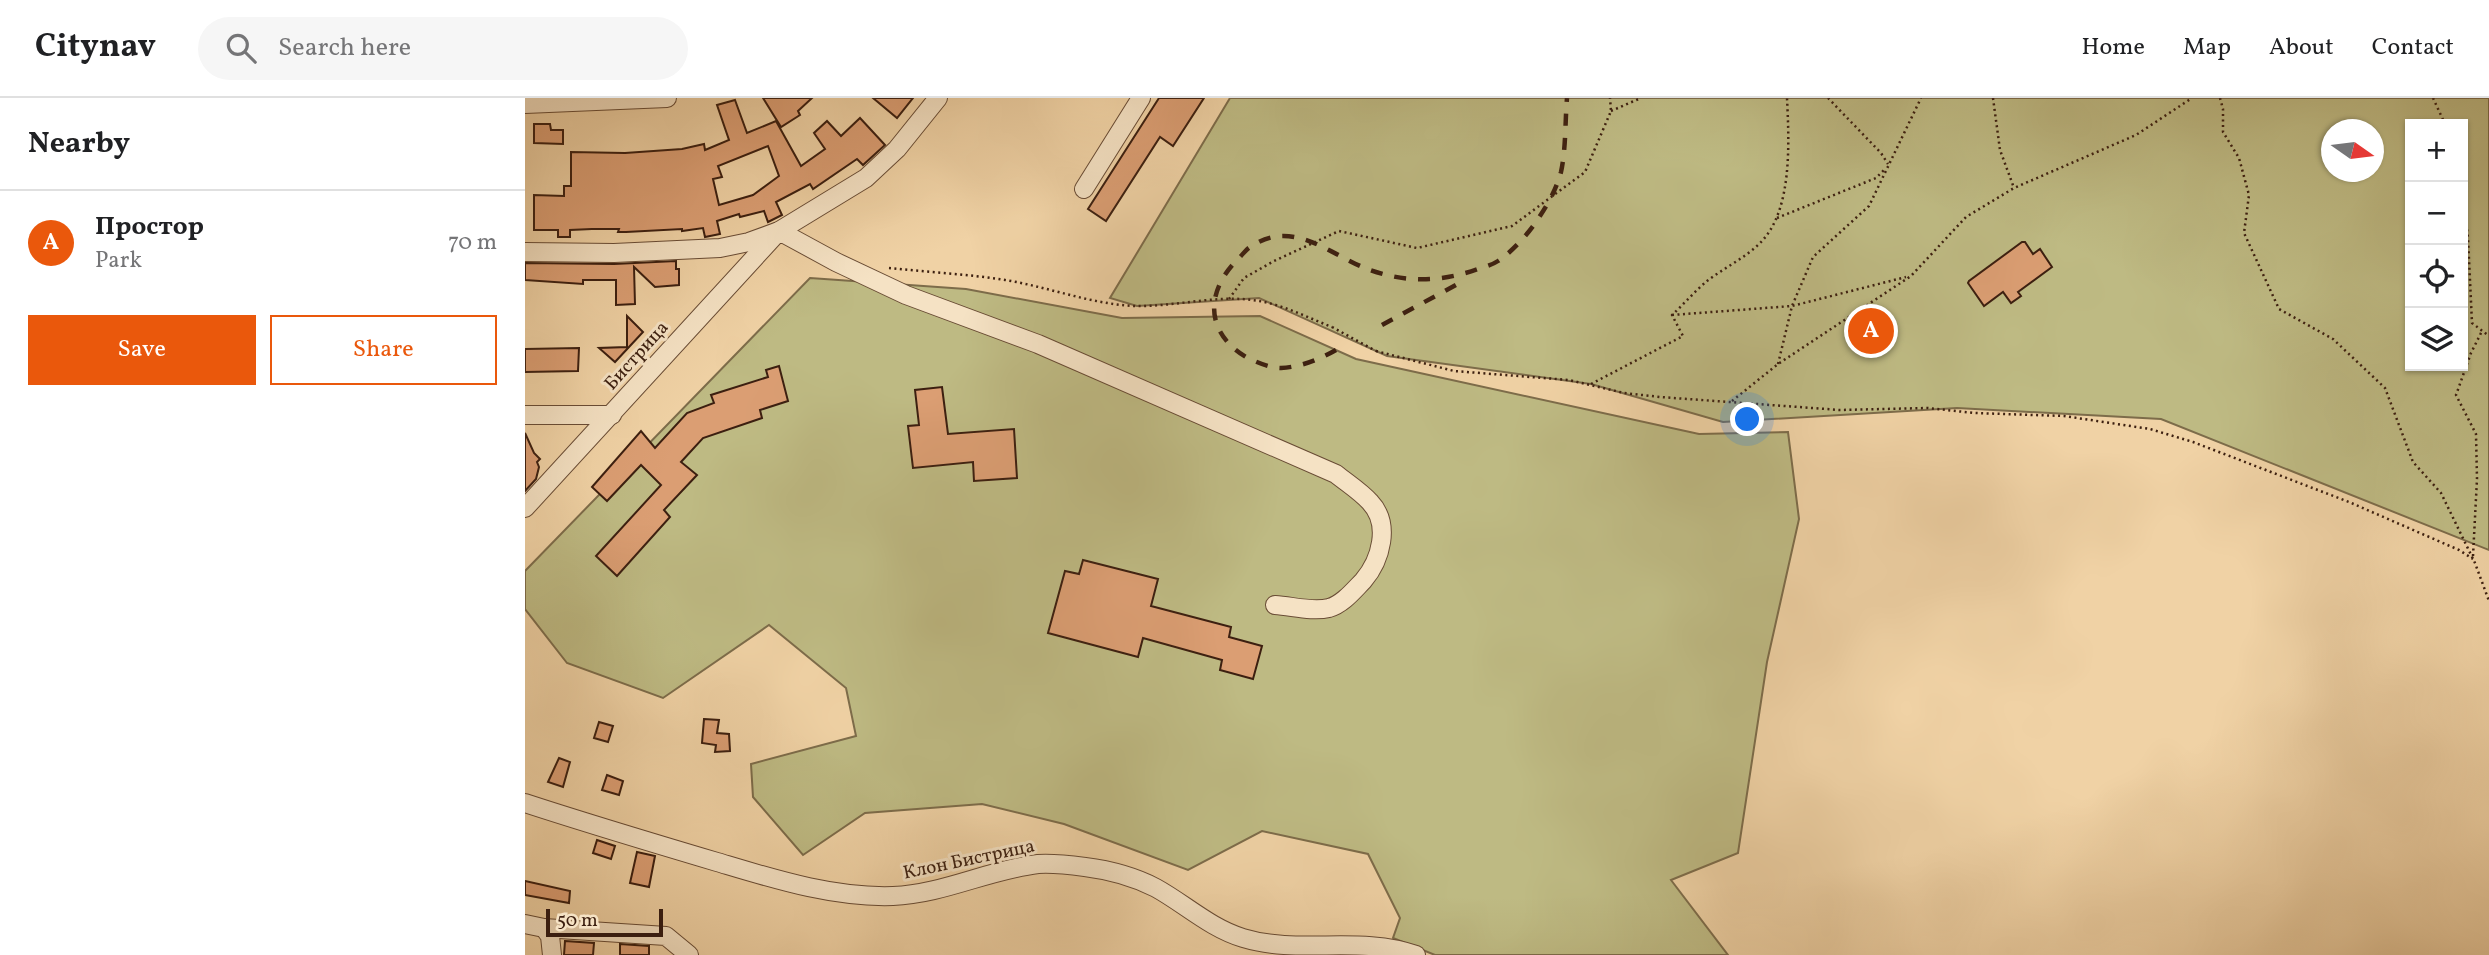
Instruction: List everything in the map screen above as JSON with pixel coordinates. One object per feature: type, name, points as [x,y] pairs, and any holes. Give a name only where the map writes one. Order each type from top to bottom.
[{"type":"street","points":[[525,104],[667,98]]},
{"type":"street","points":[[525,252],[614,253],[720,248],[749,242],[779,231],[866,178],[897,149],[938,98]]},
{"type":"street","points":[[1084,189],[1141,98]]},
{"type":"street","points":[[779,231],[906,295],[1038,344],[1336,474],[1372,503],[1383,529],[1379,555],[1367,575],[1349,596],[1331,608],[1275,605]]},
{"type":"street","name":"Бистрица","points":[[525,508],[779,231]]},
{"type":"street","points":[[525,415],[612,415]]},
{"type":"street","name":"Клон Бистрица","points":[[525,803],[758,874],[830,891],[892,896],[929,892],[1039,864],[1086,867],[1124,875],[1156,888],[1212,924],[1244,938],[1295,945],[1361,944],[1403,950],[1416,955]]},
{"type":"street","points":[[525,924],[544,928],[666,936],[689,955]]},
{"type":"street","points":[[544,928],[550,936],[552,955]]},
{"type":"path","points":[[1229,299],[1244,278],[1274,261],[1339,232],[1417,248],[1512,226],[1585,172],[1611,111],[1610,98]]},
{"type":"path","points":[[1611,111],[1641,98]]},
{"type":"path","points":[[1672,315],[1706,282],[1761,243],[1777,218],[1787,165],[1787,98]]},
{"type":"path","points":[[1828,98],[1881,153],[1889,166]]},
{"type":"path","points":[[1778,364],[1792,306],[1813,257],[1869,206],[1920,98]]},
{"type":"path","points":[[1993,98],[2000,150],[2014,188]]},
{"type":"path","points":[[1732,401],[1778,364],[1911,276],[1966,217],[2014,188],[2136,135],[2192,98]]},
{"type":"path","points":[[2220,98],[2224,109],[2223,132],[2239,158],[2249,195],[2244,233],[2279,309],[2333,339],[2385,388],[2413,462],[2441,493],[2473,559],[2489,601]]},
{"type":"path","points":[[2433,98],[2443,119]]},
{"type":"path","points":[[1777,218],[1876,178],[1889,166]]},
{"type":"path","points":[[2468,238],[2472,323],[2489,336]]},
{"type":"path","points":[[887,268],[1006,280],[1102,302],[1136,306],[1229,299],[1267,303],[1332,327],[1376,351],[1454,371],[1569,380],[1624,393],[1840,410],[1928,408],[1974,413],[2064,416],[2150,429],[2193,442],[2349,502],[2459,550],[2473,559]]},
{"type":"path","points":[[1672,315],[1792,306],[1911,276]]},
{"type":"path","points":[[1591,384],[1683,336],[1672,315]]},
{"type":"path","points":[[2473,559],[2476,434],[2456,395],[2482,331]]},
{"type":"shaded area","points":[[1230,98],[2489,98],[2489,550],[2161,419],[1957,408],[1723,422],[1591,384],[1387,356],[1259,298],[1137,306],[1110,298]]},
{"type":"shaded area","points":[[810,278],[966,289],[1122,318],[1260,316],[1356,359],[1699,434],[1788,432],[1799,519],[1767,662],[1738,853],[1671,880],[1728,955],[1435,955],[1393,938],[1400,918],[1368,854],[1262,831],[1188,870],[1064,824],[982,804],[865,813],[803,855],[753,797],[751,764],[856,736],[846,688],[769,625],[663,698],[567,663],[525,609],[525,571]]},
{"type":"building","points":[[763,98],[812,98],[798,111],[800,115],[781,127]]},
{"type":"building","points":[[873,98],[913,98],[897,118]]},
{"type":"building","points":[[1159,98],[1204,98],[1173,146],[1160,137],[1106,221],[1088,209]]},
{"type":"building","points":[[735,100],[747,133],[776,121],[801,166],[825,149],[814,133],[827,121],[841,136],[860,118],[885,145],[863,165],[857,159],[813,189],[810,184],[776,202],[782,215],[768,222],[764,211],[740,217],[739,214],[717,221],[720,234],[705,237],[703,228],[626,232],[618,232],[619,229],[592,229],[570,230],[570,237],[558,237],[558,230],[534,230],[534,195],[564,196],[564,186],[571,186],[571,152],[625,153],[682,149],[704,144],[705,150],[729,140],[717,105]],"holes":[[[768,146],[779,176],[753,195],[719,205],[713,179],[722,177],[718,166]]]},
{"type":"building","points":[[534,124],[550,124],[551,130],[563,130],[563,144],[534,143]]},
{"type":"building","points":[[2025,242],[2033,254],[2040,249],[2052,267],[2018,292],[2021,296],[2011,303],[2003,292],[1984,306],[1969,281]]},
{"type":"building","points":[[676,261],[679,285],[655,287],[634,267],[635,304],[616,305],[616,280],[583,280],[583,284],[525,280],[525,263],[614,264]]},
{"type":"building","points":[[627,316],[643,332],[615,362],[599,348],[627,347]]},
{"type":"building","points":[[579,348],[578,371],[525,372],[525,349]]},
{"type":"building","points":[[779,366],[788,401],[760,410],[762,418],[703,438],[681,462],[697,475],[664,510],[670,517],[617,576],[596,556],[661,485],[641,465],[607,501],[592,487],[641,431],[655,448],[687,413],[714,403],[711,395],[768,377],[766,370]]},
{"type":"building","points":[[942,387],[948,434],[1014,429],[1017,478],[974,481],[973,462],[913,468],[908,426],[919,425],[915,390]]},
{"type":"building","points":[[525,433],[534,453],[540,459],[537,462],[539,467],[536,479],[525,491]]},
{"type":"building","points":[[1083,560],[1158,579],[1151,606],[1231,627],[1229,637],[1262,646],[1253,679],[1220,670],[1222,660],[1143,638],[1138,657],[1048,633],[1065,571],[1079,574]]},
{"type":"building","points":[[704,719],[719,720],[717,733],[729,734],[730,751],[715,752],[716,745],[702,743]]},
{"type":"building","points":[[599,722],[613,726],[608,742],[594,738]]},
{"type":"building","points":[[559,758],[570,762],[563,787],[548,782]]},
{"type":"building","points":[[607,775],[623,781],[619,795],[602,790]]},
{"type":"building","points":[[597,840],[615,846],[611,859],[593,853]]},
{"type":"building","points":[[637,852],[655,856],[649,887],[630,883]]},
{"type":"building","points":[[525,881],[570,891],[569,903],[525,895]]},
{"type":"building","points":[[565,941],[594,943],[593,955],[564,955]]},
{"type":"building","points":[[620,944],[649,946],[649,955],[620,955]]},
{"type":"railway","points":[[1336,350],[1310,362],[1281,368],[1254,361],[1232,347],[1222,335],[1214,309],[1221,282],[1229,269],[1250,247],[1268,238],[1283,236],[1312,242],[1370,270],[1411,279],[1451,276],[1496,262],[1530,230],[1554,191],[1563,163],[1567,98]]},
{"type":"railway","points":[[1382,325],[1465,280]]},
{"type":"place","name":"Простор","points":[[1871,331]]}]
